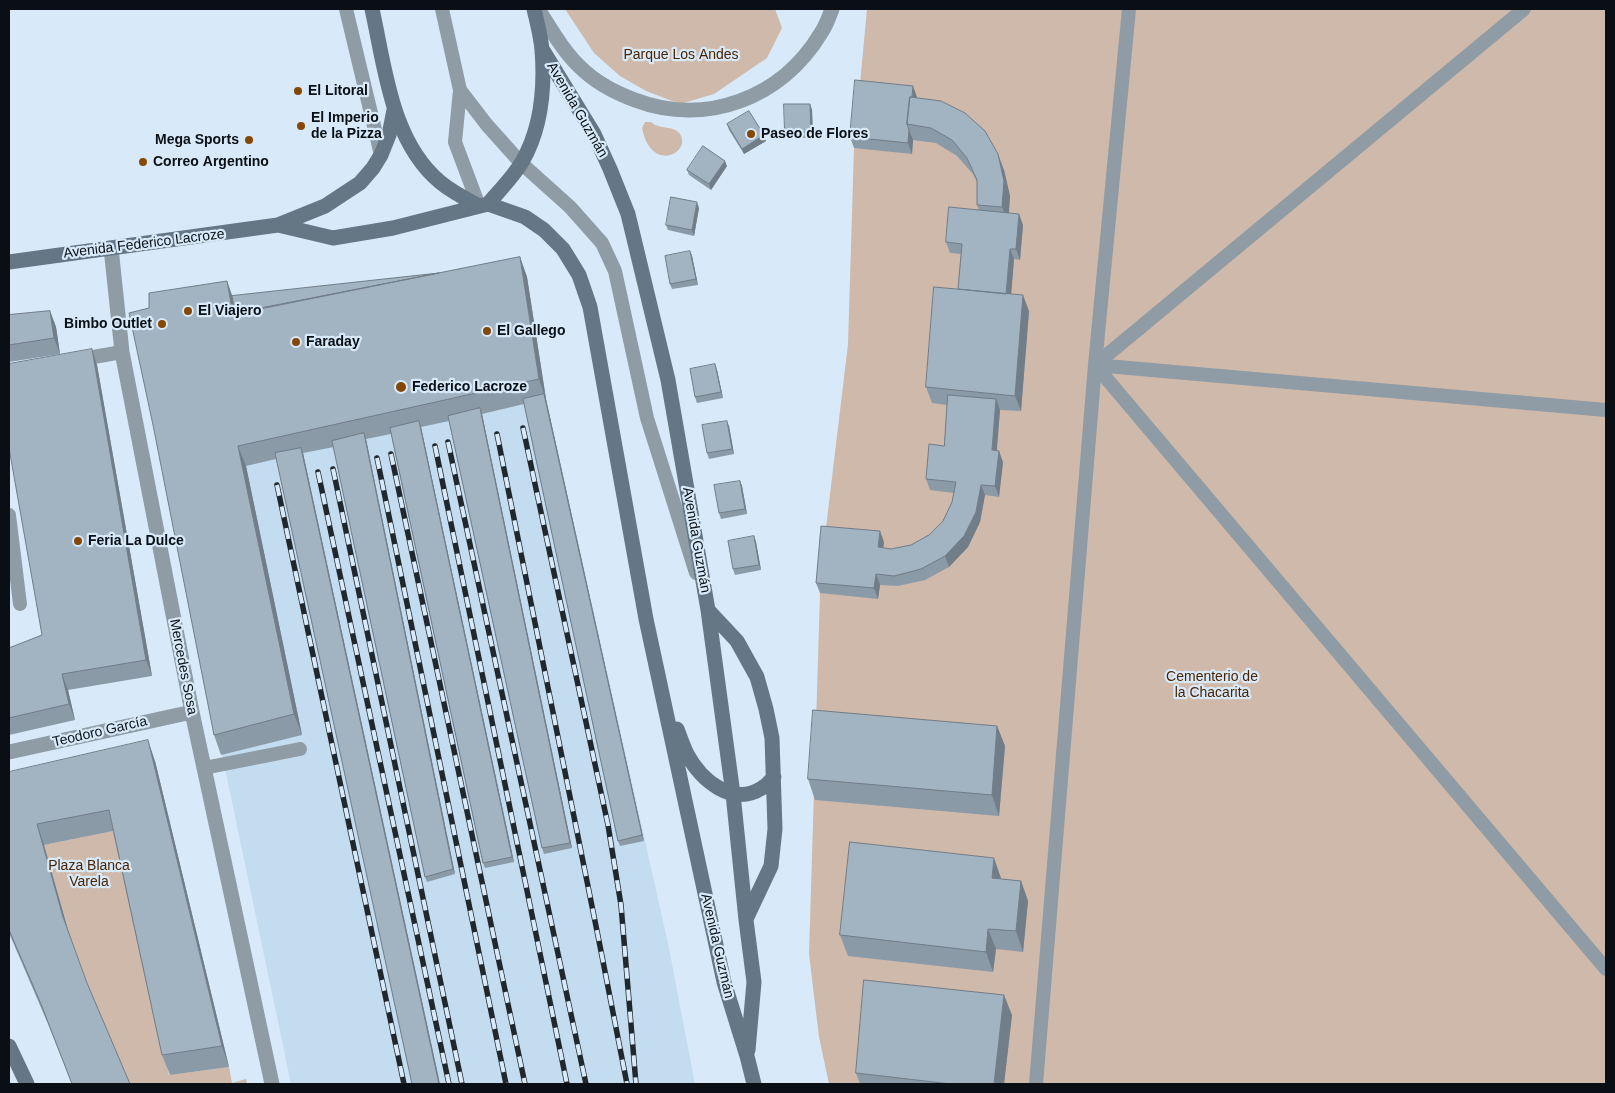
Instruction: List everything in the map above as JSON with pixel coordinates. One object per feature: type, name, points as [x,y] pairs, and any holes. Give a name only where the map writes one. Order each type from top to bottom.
[{"type":"main road","points":[[372,9],[394,110],[389,135],[377,162]]},
{"type":"main road","points":[[484,205],[521,163],[534,137],[540,116],[542,49],[534,9]]},
{"type":"main road","name":"Avenida Guzmán","points":[[542,49],[594,134],[628,214],[668,380],[708,610],[733,794],[754,982],[747,1056]]},
{"type":"main road","name":"Avenida Guzmán","points":[[394,110],[406,139],[422,164],[439,181],[458,195],[484,205],[526,217],[544,230],[563,249],[580,275],[590,307],[631,544],[661,690],[724,982],[754,1084]]},
{"type":"main road","name":"Avenida Federico Lacroze","points":[[9,262],[278,225],[325,206],[360,183],[377,162]]},
{"type":"main road","name":"Avenida Federico Lacroze","points":[[278,225],[333,238],[393,228],[484,205]]},
{"type":"main road","points":[[708,610],[737,641],[756,677],[766,709],[772,738],[775,829],[771,866],[746,920]]},
{"type":"main road","points":[[661,690],[687,754],[700,773],[717,788],[733,794],[749,794],[763,788],[774,777]]},
{"type":"main road","points":[[9,1046],[27,1084]]},
{"type":"street","name":"Avenida Guzmán","points":[[538,9],[554,35],[580,68],[615,93],[654,107],[681,111],[708,110],[734,104],[759,94],[782,79],[801,61],[822,32],[832,9]]},
{"type":"street","name":"Mercedes Sosa","points":[[111,248],[122,352],[192,712],[272,1084]]},
{"type":"street","name":"Teodoro García","points":[[9,752],[192,712]]},
{"type":"lane","points":[[346,9],[377,162]]},
{"type":"lane","points":[[442,9],[460,90],[455,142],[484,205]]},
{"type":"lane","points":[[1036,1084],[1095,365],[1129,9]]},
{"type":"lane","points":[[1095,365],[1524,9]]},
{"type":"lane","points":[[460,90],[487,125],[521,163],[570,207],[602,243],[615,271],[647,418],[708,610]]},
{"type":"lane","points":[[65,362],[122,352]]},
{"type":"lane","points":[[1095,365],[1606,410]]},
{"type":"lane","points":[[1095,365],[1606,970]]},
{"type":"lane","points":[[9,515],[20,604]]},
{"type":"lane","points":[[204,768],[300,749]]},
{"type":"shaded area","points":[[136,333],[546,399],[668,943],[695,1084],[291,1084]]},
{"type":"green space","name":"Parque Los Andes","points":[[565,9],[775,9],[782,28],[767,58],[714,94],[680,104],[646,91],[620,76],[594,53]]},
{"type":"green space","name":"Cementerio de la Chacarita","points":[[867,9],[1606,9],[1606,1084],[829,1084],[819,1037],[809,954],[820,593],[848,344],[854,148]]},
{"type":"green space","points":[[645,122],[674,129],[680,134],[682,141],[676,153],[661,155],[653,151],[647,142],[642,128]]},
{"type":"green space","name":"Plaza Blanca Varela","points":[[116,830],[169,1075],[229,1067],[232,1083],[246,1079],[247,1084],[129,1084],[94,1003],[70,937],[44,845]]},
{"type":"building","points":[[855,80],[913,86],[907,124],[909,130],[908,143],[850,137]]},
{"type":"building","points":[[910,97],[941,101],[965,113],[985,131],[998,154],[1004,181],[1002,207],[977,205],[977,180],[967,158],[952,140],[931,128],[907,124]]},
{"type":"building","points":[[784,104],[810,104],[811,132],[785,132]]},
{"type":"building","points":[[749,111],[764,135],[742,149],[727,124]]},
{"type":"building","points":[[703,146],[725,161],[709,184],[687,170]]},
{"type":"building","points":[[671,197],[697,202],[692,230],[666,225]]},
{"type":"building","points":[[949,207],[1019,214],[1016,249],[1010,249],[1006,294],[958,289],[962,244],[946,242]]},
{"type":"building","points":[[690,251],[696,279],[670,284],[665,256]]},
{"type":"building","points":[[520,257],[539,379],[238,446],[294,714],[214,735],[129,313],[149,308],[149,293],[227,281],[233,314]]},
{"type":"building","points":[[439,273],[235,313],[232,296]]},
{"type":"building","points":[[934,287],[1023,295],[1015,396],[926,387]]},
{"type":"building","points":[[50,311],[54,338],[9,345],[9,315]]},
{"type":"building","name":"Feria La Dulce","points":[[92,349],[146,660],[62,674],[69,704],[9,718],[9,648],[42,635],[9,448],[9,364]]},
{"type":"building","points":[[715,364],[721,392],[695,397],[690,369]]},
{"type":"building","points":[[544,394],[642,835],[618,841],[523,399]]},
{"type":"building","points":[[948,395],[996,399],[992,450],[999,451],[995,486],[981,485],[976,512],[964,536],[945,556],[921,569],[894,576],[876,574],[874,588],[816,583],[821,526],[880,531],[878,547],[891,549],[911,545],[929,535],[943,521],[952,502],[956,482],[926,479],[929,444],[944,446]]},
{"type":"building","points":[[480,408],[570,843],[542,848],[448,416]]},
{"type":"building","points":[[419,421],[512,857],[483,863],[390,428]]},
{"type":"building","points":[[727,421],[732,449],[707,453],[702,425]]},
{"type":"building","points":[[364,433],[453,869],[425,877],[332,441]]},
{"type":"building","points":[[301,448],[439,1084],[412,1084],[275,453]]},
{"type":"building","points":[[740,481],[745,509],[719,513],[714,485]]},
{"type":"building","points":[[754,536],[759,565],[733,569],[728,541]]},
{"type":"building","points":[[813,710],[997,726],[992,795],[808,779]]},
{"type":"building","points":[[148,740],[222,1046],[162,1055],[109,810],[37,824],[63,917],[87,983],[130,1084],[72,1084],[41,1004],[9,930],[9,772]]},
{"type":"building","points":[[850,842],[994,858],[992,878],[1021,881],[1016,931],[988,929],[986,952],[840,935]]},
{"type":"building","points":[[864,980],[1004,995],[994,1084],[951,1084],[856,1073]]},
{"type":"railway","points":[[523,428],[608,825],[621,905],[636,1084]]},
{"type":"railway","points":[[497,434],[627,1084]]},
{"type":"railway","points":[[448,442],[586,1084]]},
{"type":"railway","points":[[435,446],[567,1084]]},
{"type":"railway","points":[[391,454],[525,1084]]},
{"type":"railway","points":[[377,458],[506,1084]]},
{"type":"railway","points":[[333,469],[462,1084]]},
{"type":"railway","points":[[318,472],[449,1084]]},
{"type":"railway","points":[[277,485],[404,1084]]},
{"type":"place","name":"El Litoral","points":[[298,91]]},
{"type":"place","name":"El Imperio de la Pizza","points":[[301,126]]},
{"type":"place","name":"Paseo de Flores","points":[[751,134]]},
{"type":"place","name":"Mega Sports","points":[[249,140]]},
{"type":"place","name":"Correo Argentino","points":[[143,162]]},
{"type":"place","name":"El Viajero","points":[[188,311]]},
{"type":"place","name":"Bimbo Outlet","points":[[162,324]]},
{"type":"place","name":"El Gallego","points":[[487,331]]},
{"type":"place","name":"Faraday","points":[[296,342]]},
{"type":"place","name":"Federico Lacroze","points":[[401,387]]},
{"type":"place","name":"Feria La Dulce","points":[[78,541]]}]
